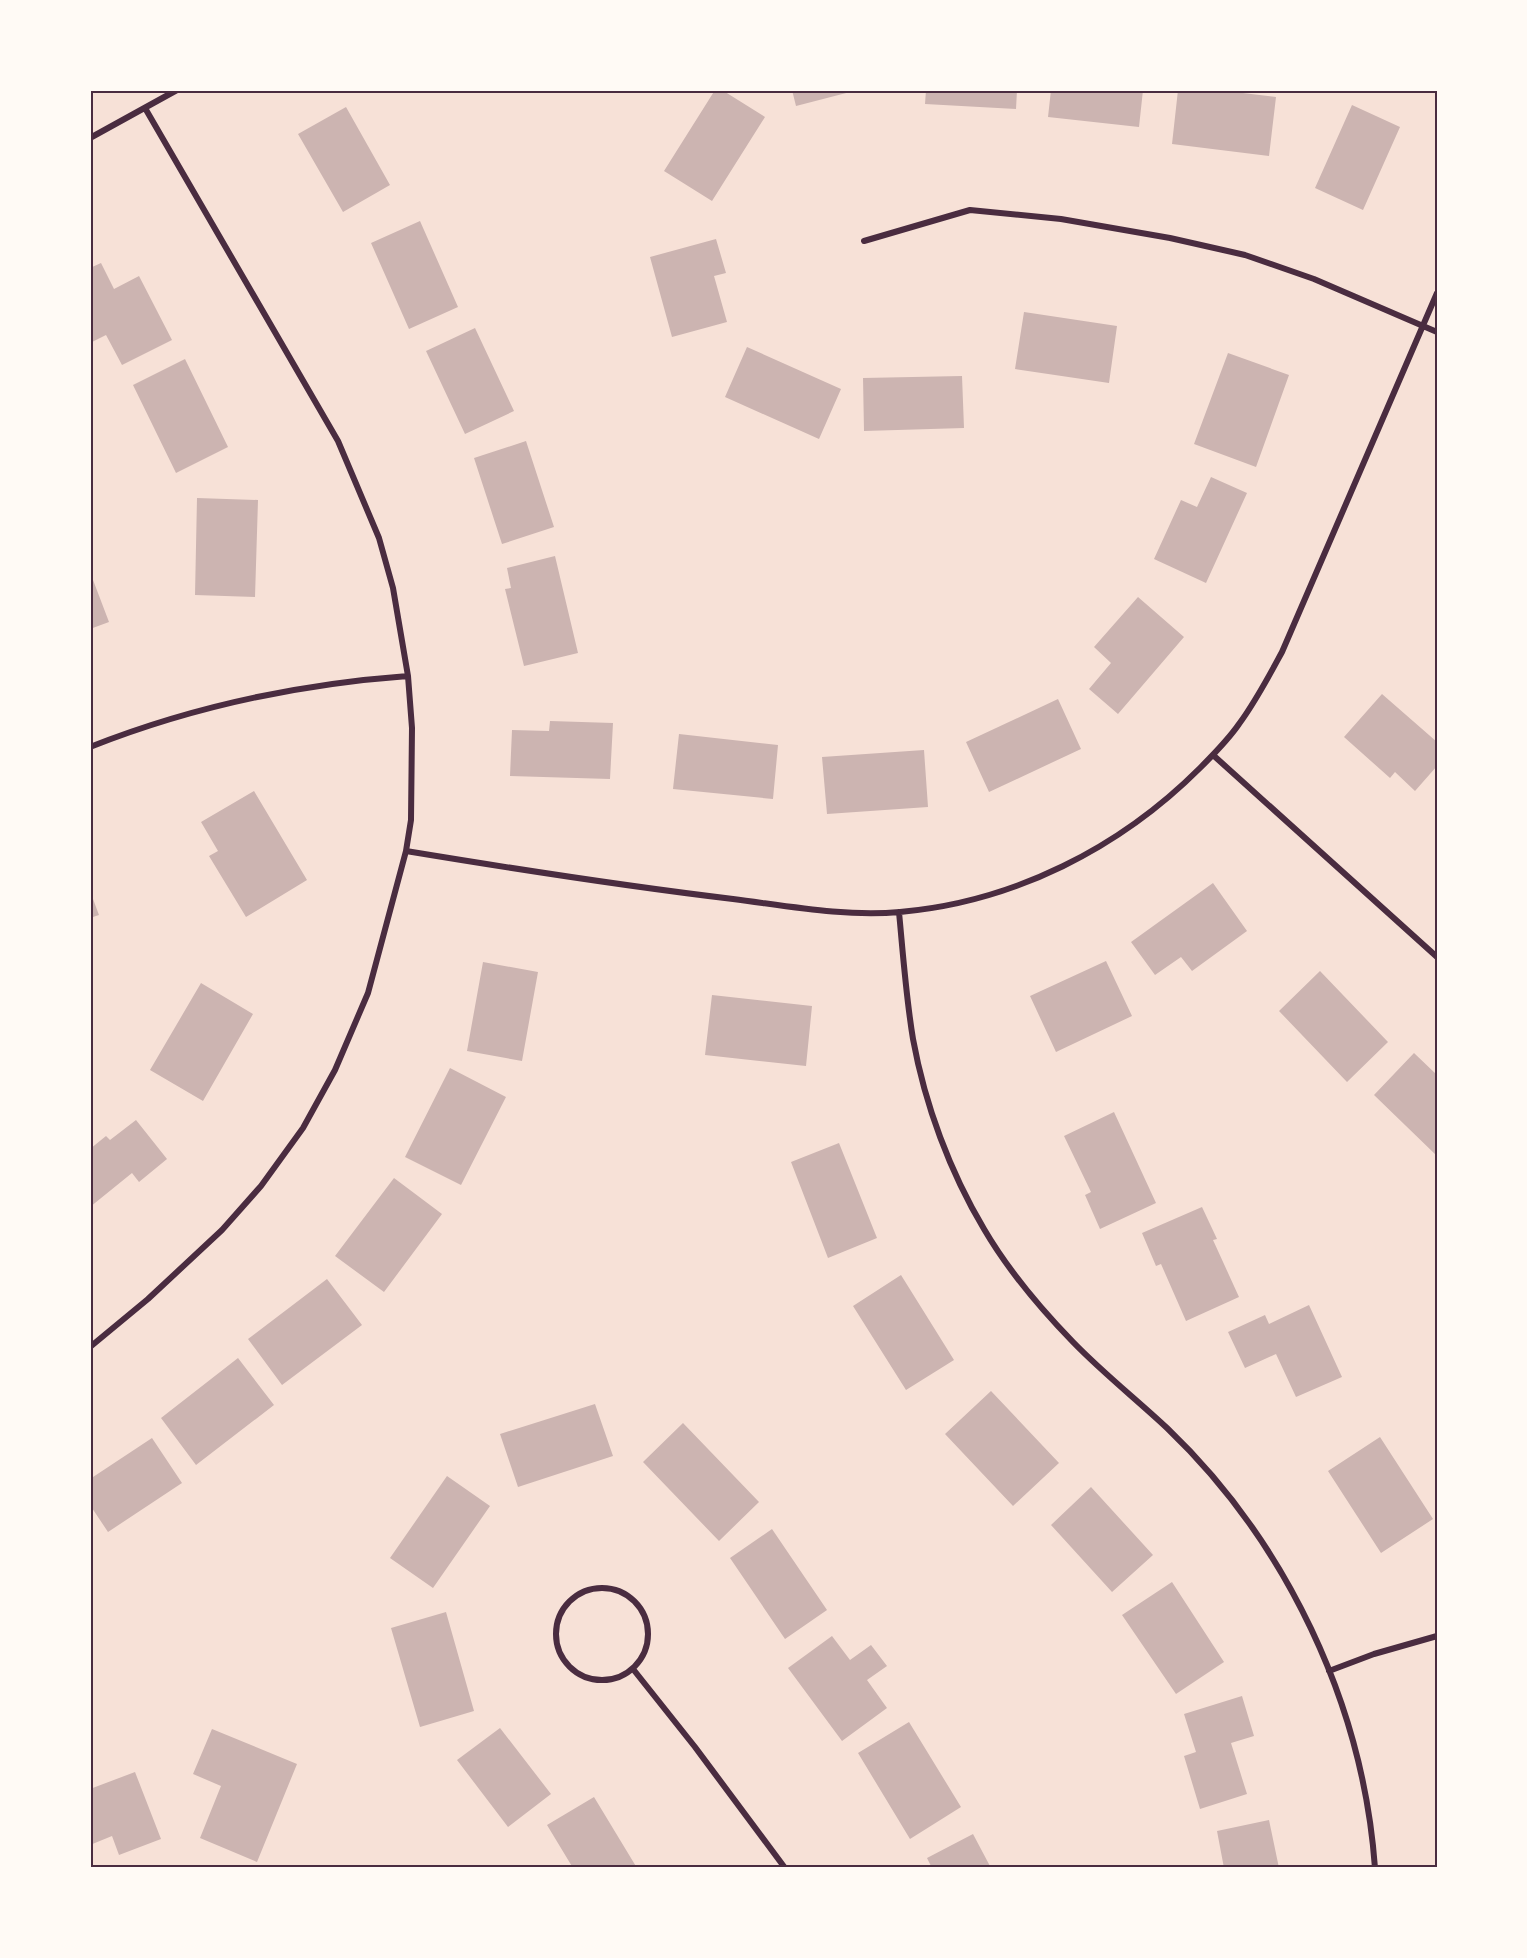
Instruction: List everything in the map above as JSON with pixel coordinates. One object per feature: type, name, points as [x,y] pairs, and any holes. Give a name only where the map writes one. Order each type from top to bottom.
[{"type":"street","points":[[90,138],[177,90]]},
{"type":"street","points":[[90,1347],[148,1299],[222,1230],[261,1186],[303,1128],[335,1070],[369,993],[406,851],[411,820],[412,728],[408,676],[393,588],[379,538],[338,441],[145,108]]},
{"type":"street","points":[[864,241],[970,210],[1061,219],[1170,238],[1245,255],[1314,279],[1437,332]]},
{"type":"street","points":[[406,851],[711,897],[855,912],[899,912],[943,906],[1036,879],[1076,861],[1114,838],[1159,806],[1213,754],[1239,725],[1282,652],[1437,293]]},
{"type":"street","points":[[90,747],[184,714],[248,699],[373,679],[408,676]]},
{"type":"street","points":[[1213,754],[1437,957]]},
{"type":"street","points":[[899,912],[906,995],[914,1042],[924,1084],[943,1142],[966,1196],[1008,1266],[1036,1300],[1074,1343],[1168,1429],[1207,1469],[1262,1542],[1289,1587],[1329,1671],[1347,1717],[1361,1768],[1369,1812],[1375,1868]]},
{"type":"street","points":[[607,1588],[624,1593],[637,1604],[646,1619],[648,1637],[645,1653],[633,1669],[613,1680],[594,1681],[577,1674],[564,1662],[556,1647],[555,1631],[558,1618],[566,1604],[576,1595],[589,1589],[607,1588]]},
{"type":"street","points":[[1329,1671],[1374,1654],[1437,1636]]},
{"type":"street","points":[[633,1669],[702,1756],[784,1868]]},
{"type":"building","points":[[715,90],[722,90],[765,117],[712,201],[664,171]]},
{"type":"building","points":[[792,90],[853,90],[854,91],[796,106]]},
{"type":"building","points":[[926,90],[1017,90],[1016,109],[925,104]]},
{"type":"building","points":[[1051,90],[1143,90],[1139,127],[1048,117]]},
{"type":"building","points":[[1178,90],[1218,90],[1276,97],[1269,156],[1172,144]]},
{"type":"building","points":[[1352,105],[1400,127],[1363,210],[1315,188]]},
{"type":"building","points":[[346,107],[390,185],[343,212],[298,134]]},
{"type":"building","points":[[420,221],[458,307],[409,329],[371,243]]},
{"type":"building","points":[[716,239],[726,273],[714,276],[727,322],[672,337],[650,257]]},
{"type":"building","points":[[101,263],[114,289],[139,276],[172,340],[122,365],[106,335],[90,343],[90,268]]},
{"type":"building","points":[[1024,312],[1117,326],[1109,383],[1015,369]]},
{"type":"building","points":[[475,328],[514,411],[465,434],[426,351]]},
{"type":"building","points":[[747,347],[841,389],[819,439],[725,397]]},
{"type":"building","points":[[1228,353],[1289,375],[1256,467],[1194,444]]},
{"type":"building","points":[[185,359],[228,447],[176,473],[133,385]]},
{"type":"building","points":[[962,376],[964,428],[864,431],[863,378]]},
{"type":"building","points":[[526,441],[554,527],[502,544],[474,458]]},
{"type":"building","points":[[1211,477],[1247,493],[1206,583],[1154,559],[1181,500],[1197,507]]},
{"type":"building","points":[[197,498],[258,500],[255,597],[195,595]]},
{"type":"building","points":[[555,556],[578,653],[524,666],[505,589],[511,588],[507,568]]},
{"type":"building","points":[[90,572],[109,622],[90,629]]},
{"type":"building","points":[[1138,597],[1184,637],[1118,714],[1089,689],[1111,663],[1094,647]]},
{"type":"building","points":[[1382,694],[1437,742],[1437,766],[1415,791],[1395,772],[1390,778],[1344,737]]},
{"type":"building","points":[[1058,699],[1081,749],[989,792],[966,742]]},
{"type":"building","points":[[550,721],[613,723],[610,779],[510,776],[512,730],[549,731]]},
{"type":"building","points":[[679,734],[778,745],[773,799],[673,789]]},
{"type":"building","points":[[924,750],[928,807],[827,814],[822,757]]},
{"type":"building","points":[[254,791],[307,880],[246,917],[209,856],[218,851],[201,822]]},
{"type":"building","points":[[1213,883],[1247,931],[1192,971],[1181,957],[1155,975],[1131,942]]},
{"type":"building","points":[[90,891],[99,915],[90,918]]},
{"type":"building","points":[[1106,961],[1132,1016],[1056,1052],[1030,996]]},
{"type":"building","points":[[483,962],[538,972],[522,1061],[467,1051]]},
{"type":"building","points":[[1320,971],[1388,1042],[1347,1082],[1279,1011]]},
{"type":"building","points":[[201,983],[253,1014],[203,1101],[150,1070]]},
{"type":"building","points":[[712,995],[812,1006],[806,1066],[705,1055]]},
{"type":"building","points":[[1414,1053],[1437,1075],[1437,1156],[1374,1095]]},
{"type":"building","points":[[450,1068],[506,1097],[461,1185],[405,1157]]},
{"type":"building","points":[[1114,1112],[1156,1203],[1100,1229],[1085,1195],[1091,1192],[1064,1136]]},
{"type":"building","points":[[136,1120],[167,1159],[139,1182],[132,1173],[90,1207],[90,1149],[106,1136],[110,1140]]},
{"type":"building","points":[[839,1143],[877,1238],[828,1258],[791,1162]]},
{"type":"building","points":[[394,1178],[442,1214],[384,1292],[335,1256]]},
{"type":"building","points":[[1202,1207],[1217,1239],[1213,1240],[1239,1297],[1186,1321],[1161,1264],[1156,1266],[1142,1233]]},
{"type":"building","points":[[901,1275],[954,1360],[906,1390],[853,1306]]},
{"type":"building","points":[[327,1279],[362,1325],[282,1385],[248,1339]]},
{"type":"building","points":[[1309,1305],[1342,1377],[1296,1397],[1276,1354],[1245,1368],[1228,1332],[1265,1315],[1269,1324]]},
{"type":"building","points":[[238,1358],[274,1405],[196,1465],[161,1418]]},
{"type":"building","points":[[991,1391],[1059,1463],[1013,1506],[945,1434]]},
{"type":"building","points":[[595,1404],[613,1456],[518,1487],[500,1434]]},
{"type":"building","points":[[683,1423],[759,1502],[719,1541],[643,1462]]},
{"type":"building","points":[[1380,1437],[1433,1519],[1381,1553],[1328,1471]]},
{"type":"building","points":[[152,1438],[182,1483],[108,1532],[90,1505],[90,1479]]},
{"type":"building","points":[[447,1476],[490,1506],[433,1588],[390,1558]]},
{"type":"building","points":[[1091,1487],[1153,1555],[1112,1592],[1051,1525]]},
{"type":"building","points":[[772,1529],[827,1610],[785,1639],[730,1558]]},
{"type":"building","points":[[1172,1582],[1224,1662],[1176,1694],[1122,1615]]},
{"type":"building","points":[[446,1612],[474,1711],[420,1727],[391,1628]]},
{"type":"building","points":[[832,1636],[850,1660],[871,1645],[887,1666],[867,1680],[887,1708],[842,1741],[788,1668]]},
{"type":"building","points":[[1242,1696],[1254,1736],[1231,1743],[1247,1794],[1200,1809],[1184,1756],[1196,1752],[1184,1714]]},
{"type":"building","points":[[909,1722],[961,1807],[910,1839],[858,1753]]},
{"type":"building","points":[[500,1728],[551,1794],[508,1827],[457,1760]]},
{"type":"building","points":[[212,1729],[297,1764],[257,1862],[200,1838],[221,1786],[193,1774]]},
{"type":"building","points":[[135,1772],[161,1839],[119,1855],[112,1836],[90,1845],[90,1789]]},
{"type":"building","points":[[594,1797],[637,1868],[573,1868],[547,1825]]},
{"type":"building","points":[[1269,1820],[1279,1868],[1224,1868],[1217,1831]]},
{"type":"building","points":[[973,1834],[991,1868],[932,1868],[927,1858]]}]
